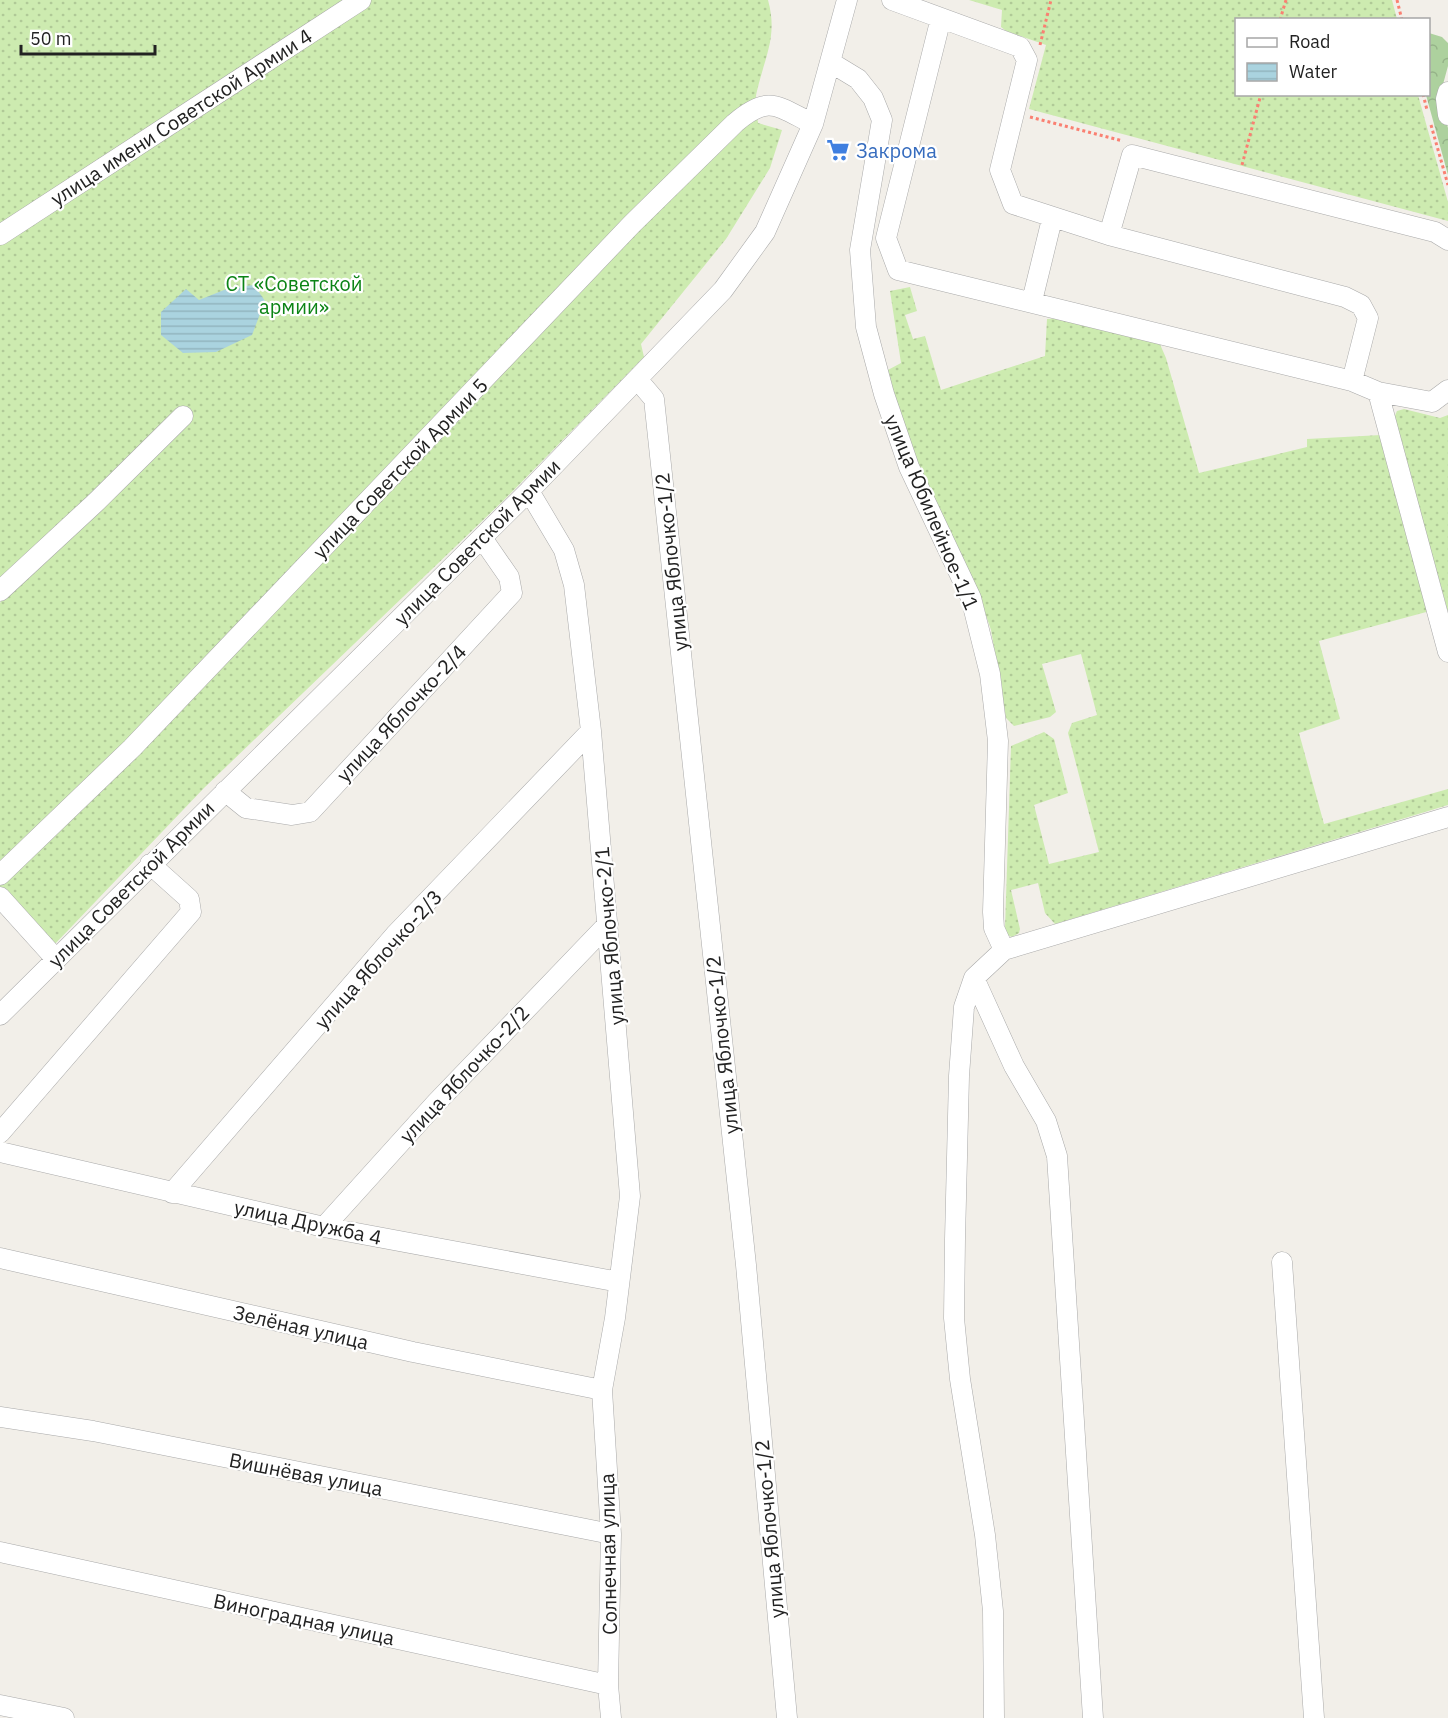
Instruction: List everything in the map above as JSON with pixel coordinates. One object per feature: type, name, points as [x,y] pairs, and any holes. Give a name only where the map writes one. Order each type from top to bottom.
[{"type":"street","name":"улица имени Советской Армии 4","points":[[0,235],[361,0]]},
{"type":"street","name":"улица Советской Армии","points":[[0,1015],[529,491],[723,290],[765,232],[813,124],[848,0]]},
{"type":"street","points":[[902,2],[1020,47],[1027,60],[1000,170],[1013,204],[1052,219],[1345,297],[1361,305],[1368,318],[1352,381]]},
{"type":"street","points":[[940,18],[886,238],[898,270],[1352,381],[1378,392],[1432,402],[1448,390]]},
{"type":"street","name":"улица Юбилейное-1/1","points":[[830,62],[858,79],[873,98],[882,120],[860,250],[866,327],[884,394],[909,467],[971,598],[990,674],[998,741],[993,912],[994,928],[1004,950]]},
{"type":"street","points":[[1448,92],[1448,115]]},
{"type":"street","name":"улица Советской Армии 5","points":[[0,875],[132,748],[625,232],[735,123],[753,108],[772,104],[813,124]]},
{"type":"street","points":[[1108,235],[1132,154],[1436,232],[1448,240]]},
{"type":"street","points":[[1032,301],[1052,219]]},
{"type":"street","name":"улица Яблочко-1/2","points":[[637,379],[654,399],[746,1265],[787,1718]]},
{"type":"street","points":[[1378,392],[1448,652]]},
{"type":"street","points":[[0,591],[95,503],[183,416]]},
{"type":"street","name":"улица Яблочко-2/1","points":[[529,491],[564,550],[574,585],[591,731],[608,924],[630,1196],[602,1390]]},
{"type":"street","name":"улица Яблочко-2/4","points":[[225,790],[246,808],[292,815],[310,812],[512,593],[509,577],[482,538]]},
{"type":"street","name":"улица Яблочко-2/3","points":[[172,1193],[395,935],[591,731]]},
{"type":"street","points":[[994,1718],[993,1611],[985,1535],[960,1379],[954,1318],[959,1076],[964,1007],[974,978],[1004,950],[1448,817]]},
{"type":"street","points":[[0,1133],[191,912],[189,899],[150,864]]},
{"type":"street","points":[[0,897],[55,958]]},
{"type":"street","name":"улица Яблочко-2/2","points":[[324,1227],[436,1103],[608,924]]},
{"type":"street","points":[[974,978],[1014,1066],[1046,1121],[1057,1156],[1094,1718]]},
{"type":"street","name":"улица Дружба 4","points":[[0,1152],[324,1227],[619,1282]]},
{"type":"street","name":"Зелёная улица","points":[[0,1258],[413,1352],[602,1390]]},
{"type":"street","points":[[1282,1262],[1314,1718]]},
{"type":"street","name":"Солнечная улица","points":[[602,1390],[611,1534],[608,1685],[611,1718]]},
{"type":"street","name":"Вишнёвая улица","points":[[0,1417],[93,1431],[611,1534]]},
{"type":"street","name":"Виноградная улица","points":[[0,1552],[608,1685]]},
{"type":"street","points":[[0,1705],[64,1718]]},
{"type":"path","points":[[1027,60],[1037,57],[1051,0]]},
{"type":"path","points":[[1281,18],[1286,0]]},
{"type":"path","points":[[1397,0],[1402,18]]},
{"type":"path","points":[[1238,181],[1260,96]]},
{"type":"path","points":[[1424,96],[1448,185]]},
{"type":"green space","name":"СТ «Советской армии»","points":[[0,0],[768,0],[772,24],[771,35],[756,95],[756,107],[758,123],[782,130],[770,168],[726,239],[641,344],[644,357],[504,500],[204,788],[53,946],[0,889],[0,603],[2,600],[0,595]]},
{"type":"green space","points":[[969,0],[1392,0],[1397,18],[1235,18],[1235,96],[1418,96],[1448,202],[1448,221],[1029,109],[1046,45],[1006,31],[1001,27],[1002,10]]},
{"type":"green space","points":[[1430,33],[1442,37],[1448,43],[1448,66],[1439,99],[1448,128],[1448,175],[1426,96],[1430,96]]},
{"type":"green space","points":[[910,287],[917,311],[905,315],[913,339],[925,336],[941,390],[1045,356],[1047,319],[1059,318],[1159,342],[1166,358],[1199,473],[1307,447],[1307,439],[1381,435],[1430,611],[1319,641],[1340,719],[1299,733],[1324,824],[1448,789],[1448,805],[1055,924],[1045,913],[1038,883],[1011,890],[1020,929],[1019,933],[1012,937],[1007,935],[1005,929],[1011,746],[1044,732],[1054,739],[1068,793],[1034,805],[1049,864],[1099,852],[1068,733],[1072,723],[1097,715],[1081,654],[1042,664],[1056,712],[1050,717],[1014,726],[1006,718],[991,630],[977,589],[931,500],[905,434],[886,371],[901,363],[890,291]]},
{"type":"green space","points":[[1404,409],[1440,418],[1448,415],[1448,612],[1394,418],[1397,411]]},
{"type":"water","points":[[254,285],[265,301],[252,335],[216,352],[183,353],[161,335],[161,312],[186,289],[199,300],[229,288]]},
{"type":"place","name":"Закрома","points":[[838,150]]}]
